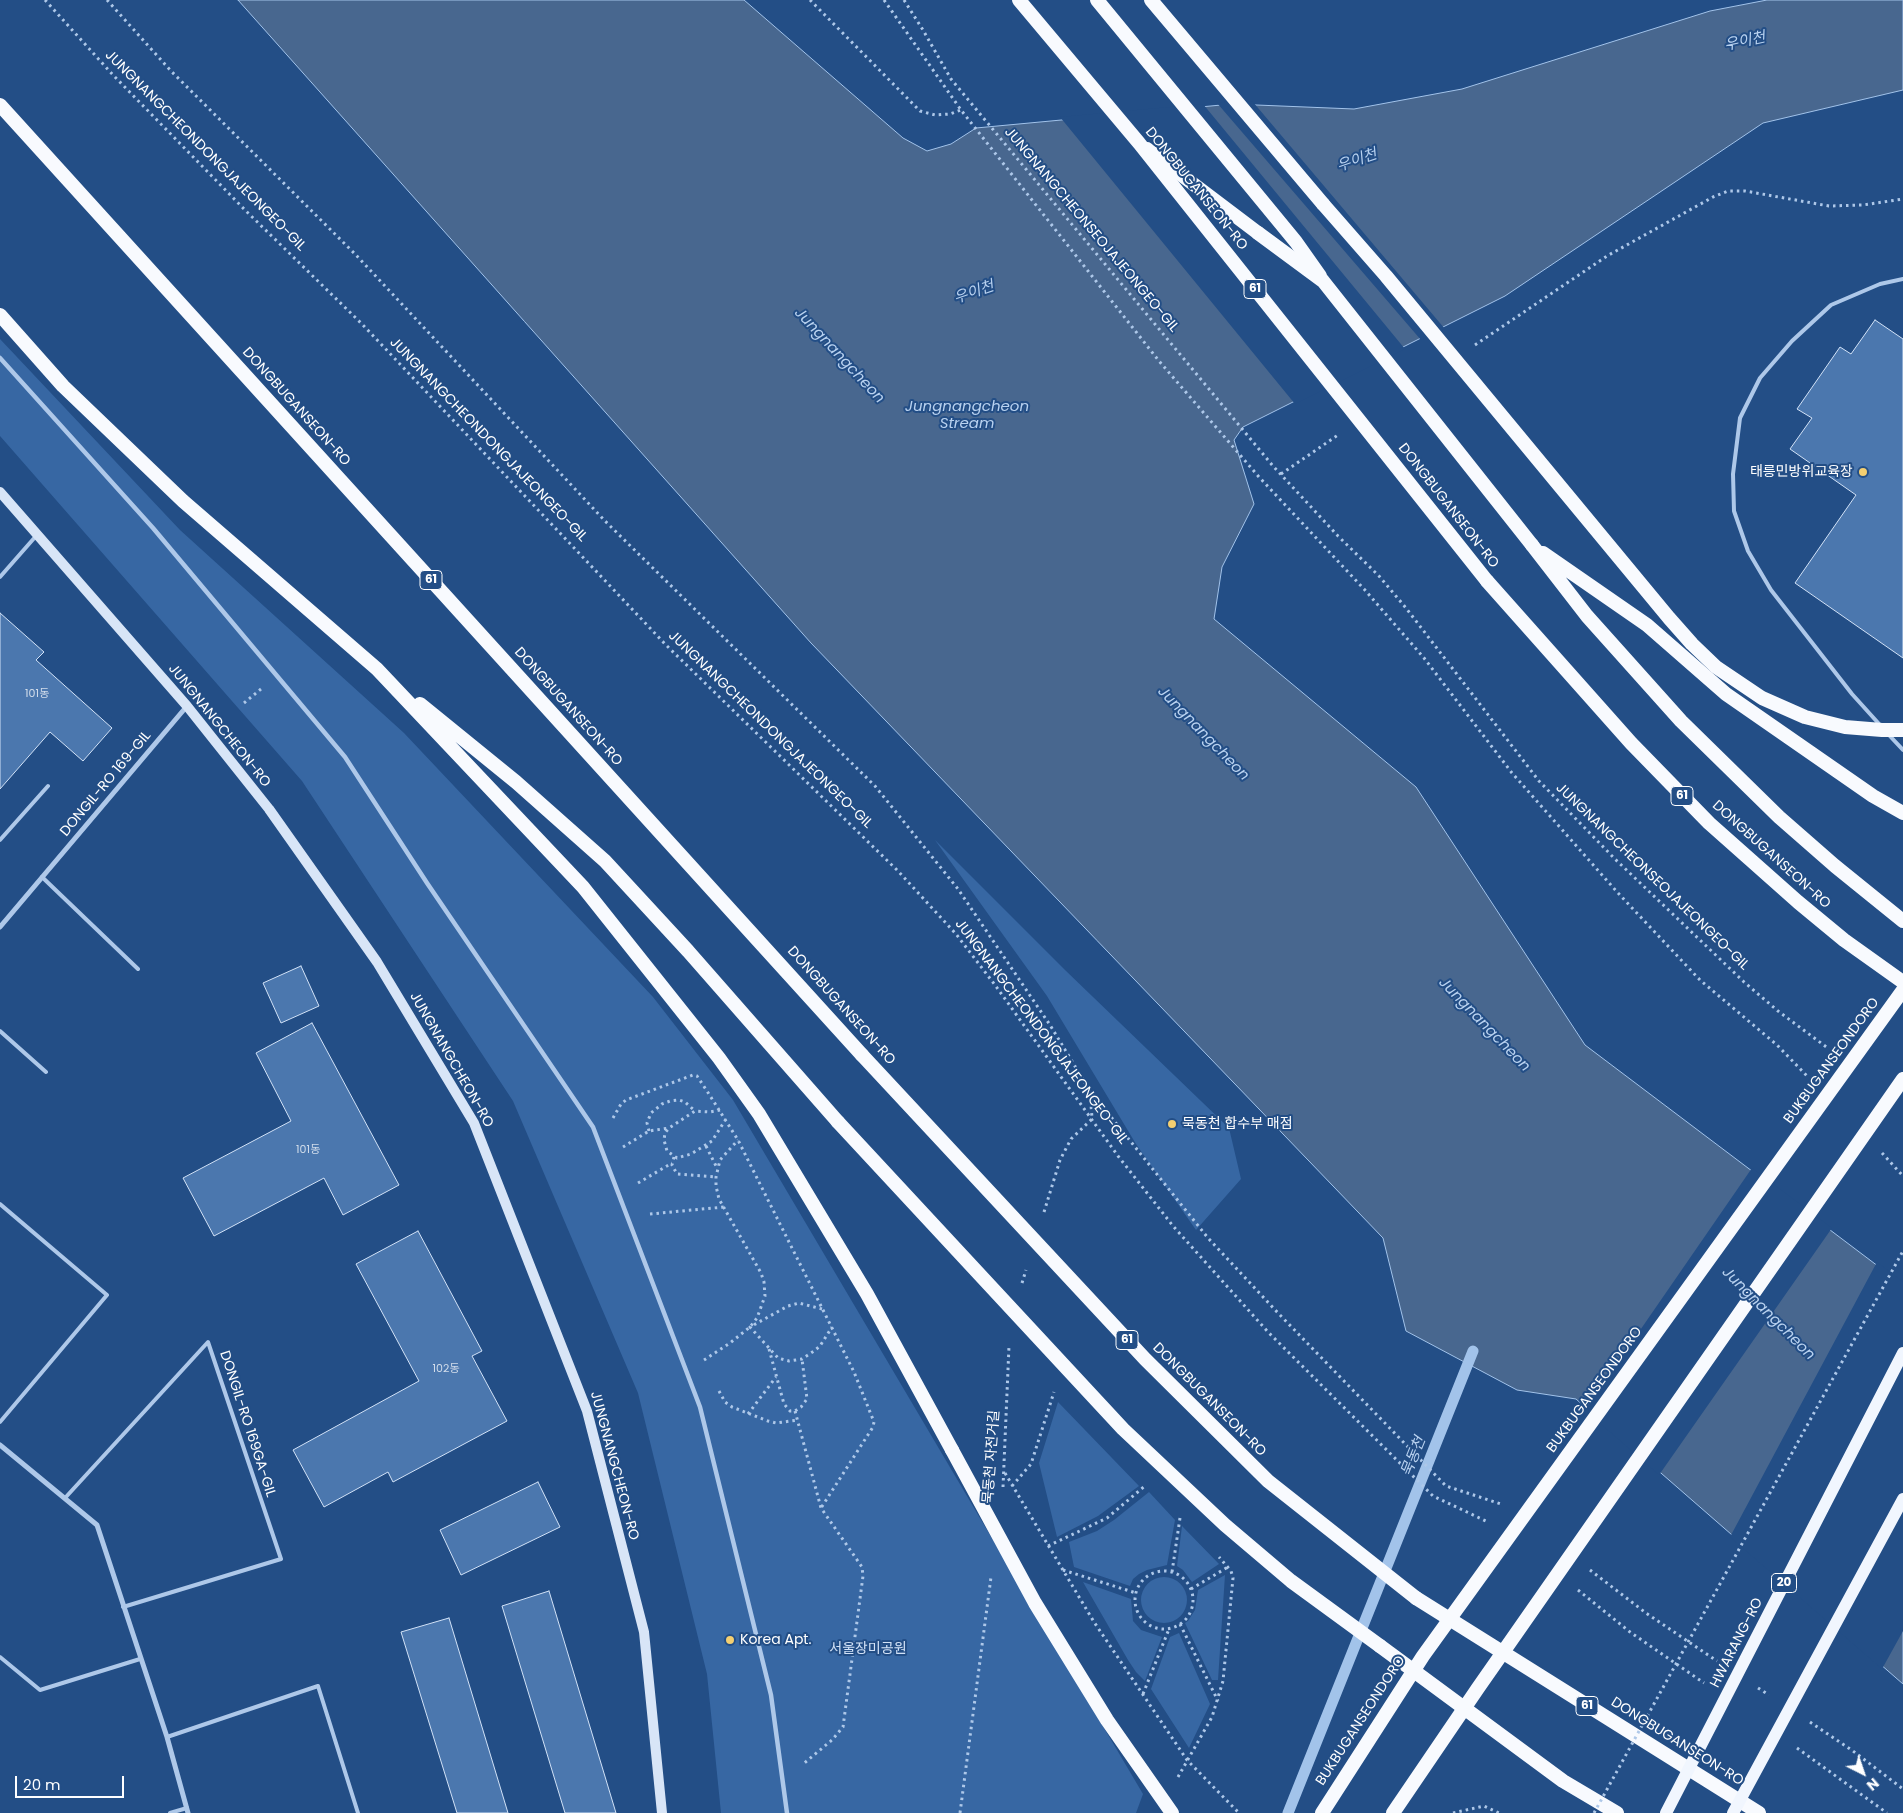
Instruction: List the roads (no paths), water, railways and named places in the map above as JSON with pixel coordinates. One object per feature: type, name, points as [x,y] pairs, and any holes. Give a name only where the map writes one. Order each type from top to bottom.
[{"type":"highway","name":"DONGBUGANSEON-RO","points":[[1019,0],[1139,143],[1487,581],[1631,743],[1709,823],[1798,902],[1844,940],[1903,982]]},
{"type":"highway","points":[[1097,0],[1296,242],[1323,281],[1587,616],[1633,668],[1722,762],[1786,824],[1903,921]]},
{"type":"highway","points":[[1150,0],[1386,276],[1670,618],[1707,658],[1733,680],[1762,698],[1805,717],[1845,727],[1903,730]]},
{"type":"highway","name":"DONGBUGANSEON-RO","points":[[0,105],[862,1055],[1145,1359],[1261,1475],[1416,1598],[1759,1813]]},
{"type":"highway","points":[[1139,143],[1323,281]]},
{"type":"highway","points":[[0,315],[63,386],[182,501],[377,669],[516,782],[605,861],[688,951],[838,1122],[1123,1429],[1225,1525],[1291,1581],[1563,1781],[1617,1813]]},
{"type":"highway","points":[[1532,546],[1647,625],[1705,678],[1733,699],[1873,796],[1903,813]]},
{"type":"highway","points":[[377,669],[583,887],[719,1058],[759,1114],[867,1294],[1034,1603],[1107,1720],[1172,1813]]},
{"type":"highway","name":"BUKBUGANSEONDORO","points":[[1322,1813],[1423,1656],[1903,990]]},
{"type":"highway","points":[[1393,1813],[1903,1078]]},
{"type":"main road","name":"JUNGNANGCHEON-RO","points":[[0,492],[187,706],[269,809],[377,962],[474,1124],[587,1411],[644,1632],[662,1813]]},
{"type":"main road","name":"HWARANG-RO","points":[[1666,1813],[1903,1352]]},
{"type":"main road","points":[[1733,1813],[1903,1499]]},
{"type":"street","points":[[0,358],[153,528],[345,757],[427,883],[593,1127],[700,1407],[771,1695],[786,1813]]},
{"type":"street","name":"DONGIL-RO 169-GIL","points":[[0,927],[187,706]]},
{"type":"street","points":[[0,1445],[98,1525],[166,1737],[187,1810]]},
{"type":"lane","points":[[1903,279],[1880,284],[1831,305],[1792,341],[1760,378],[1740,418],[1733,474],[1734,511],[1748,551],[1771,590],[1852,694],[1903,750]]},
{"type":"lane","points":[[0,577],[38,535]]},
{"type":"lane","points":[[0,840],[48,786]]},
{"type":"lane","points":[[42,878],[138,970]]},
{"type":"lane","points":[[0,1031],[46,1072]]},
{"type":"lane","points":[[0,1204],[107,1295],[0,1422]]},
{"type":"lane","name":"DONGIL-RO 169GA-GIL","points":[[65,1498],[208,1342],[281,1559],[123,1607]]},
{"type":"lane","points":[[0,1657],[40,1690],[140,1659]]},
{"type":"lane","points":[[166,1737],[318,1686],[358,1813]]},
{"type":"lane","points":[[170,1813],[187,1810]]},
{"type":"water","name":"Jungnangcheon Stream","points":[[238,0],[744,0],[903,138],[927,151],[951,144],[976,128],[1232,104],[1354,109],[1462,89],[1710,11],[1767,0],[1903,0],[1903,90],[1763,123],[1505,296],[1243,427],[1234,440],[1254,504],[1222,567],[1214,619],[1416,787],[1585,1045],[1903,1285],[1903,1684],[1576,1399],[1517,1390],[1406,1331],[1383,1238],[811,643]]},
{"type":"waterway","name":"묵동천","points":[[1288,1813],[1473,1351]]},
{"type":"place","name":"태릉민방위교육장","points":[[1863,472]]},
{"type":"place","name":"묵동천 합수부 매점","points":[[1172,1124]]},
{"type":"place","name":"Korea Apt.","points":[[730,1640]]},
{"type":"water label","name":"우이천","points":[[1745,42]]},
{"type":"water label","name":"우이천","points":[[1357,161]]},
{"type":"water label","name":"우이천","points":[[974,293]]},
{"type":"water label","name":"Jungnangcheon","points":[[839,356]]},
{"type":"water label","name":"Jungnangcheon","points":[[1203,734]]},
{"type":"water label","name":"Jungnangcheon","points":[[1484,1025]]},
{"type":"water label","name":"Jungnangcheon","points":[[1768,1314]]},
{"type":"park label","name":"서울장미공원","points":[[868,1649]]}]
